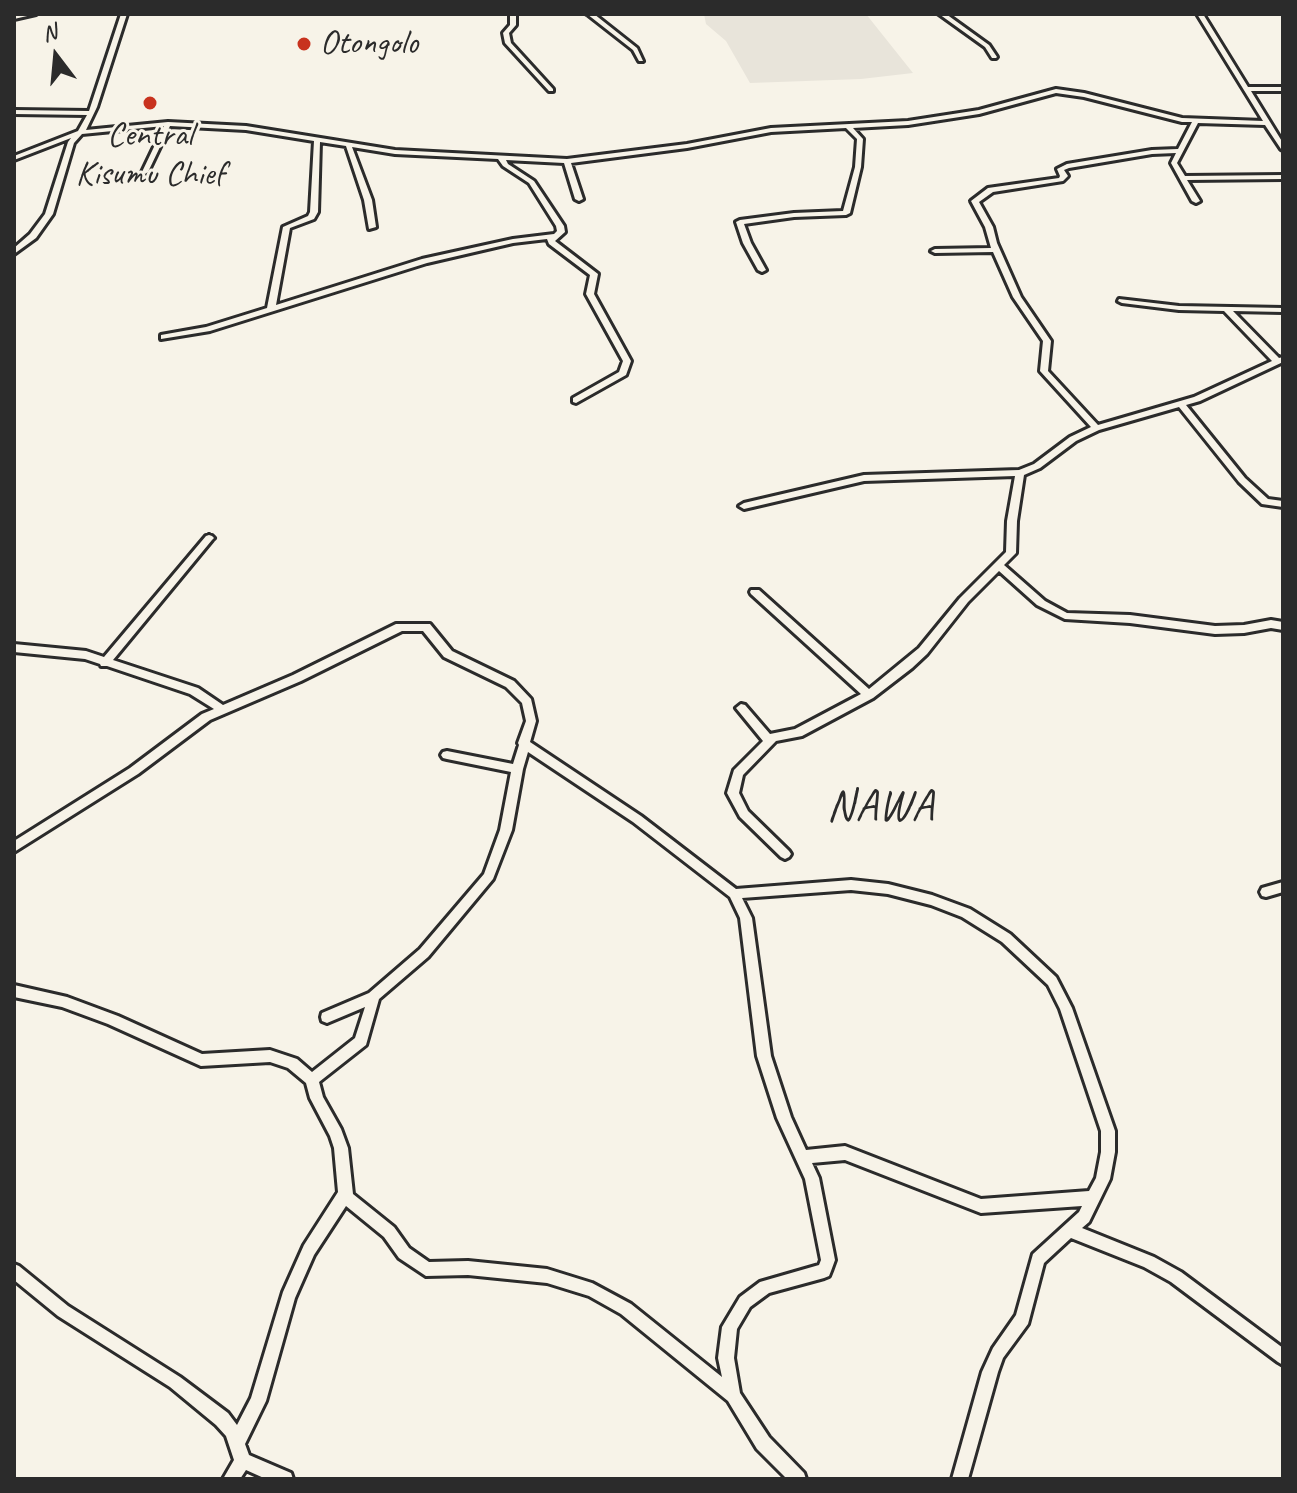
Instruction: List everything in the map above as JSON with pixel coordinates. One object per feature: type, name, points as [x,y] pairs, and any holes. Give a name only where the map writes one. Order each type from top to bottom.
[{"type":"highway","points":[[14,16],[32,14]]},
{"type":"street","points":[[14,252],[33,236],[49,214],[71,142],[81,132],[91,113],[124,14]]},
{"type":"street","points":[[513,14],[513,25],[506,33],[508,43],[551,90]]},
{"type":"street","points":[[590,14],[635,49],[641,60]]},
{"type":"street","points":[[942,14],[987,46],[994,57]]},
{"type":"street","points":[[1200,14],[1283,148]]},
{"type":"street","points":[[1245,89],[1283,89]]},
{"type":"street","points":[[14,158],[81,132],[168,124],[246,128],[349,147],[567,161],[687,146],[771,130],[908,123],[979,112],[1056,91],[1084,95],[1156,115],[1196,121],[1267,123]]},
{"type":"street","points":[[14,112],[91,113]]},
{"type":"street","points":[[1196,121],[1174,163],[1196,201]]},
{"type":"street","points":[[145,172],[168,124]]},
{"type":"street","points":[[762,270],[740,222],[794,215],[846,213],[858,167],[860,139],[849,128]]},
{"type":"street","points":[[271,309],[287,227],[311,217],[314,212],[317,141]]},
{"type":"street","points":[[349,147],[368,200],[372,227]]},
{"type":"street","points":[[1096,428],[1044,371],[1047,341],[1017,297],[989,227],[975,204],[991,190],[1061,180],[1064,176],[1060,169],[1067,166],[1152,152],[1179,151]]},
{"type":"street","points":[[164,337],[197,332],[425,261],[513,241],[554,236],[561,232],[532,182],[505,165],[501,158]]},
{"type":"street","points":[[567,161],[579,199]]},
{"type":"street","points":[[1182,178],[1283,177]]},
{"type":"street","points":[[554,236],[552,242],[594,274],[590,294],[628,365],[623,373],[576,400]]},
{"type":"street","points":[[935,251],[997,250]]},
{"type":"street","points":[[1122,301],[1179,308],[1283,310]]},
{"type":"street","points":[[744,506],[864,478],[1020,473],[1037,466],[1073,439],[1096,428],[1181,404],[1280,361],[1226,309]]},
{"type":"street","points":[[1181,404],[1242,480],[1265,502],[1283,504]]},
{"type":"street","points":[[785,854],[744,814],[733,793],[738,773],[772,739],[810,728],[869,695],[923,651],[964,600],[1011,553],[1012,521],[1020,473]]},
{"type":"street","points":[[105,663],[209,538]]},
{"type":"street","points":[[999,566],[1041,603],[1065,616],[1130,619],[1215,630],[1271,624],[1283,626]]},
{"type":"street","points":[[755,592],[869,695]]},
{"type":"street","points":[[14,847],[87,802],[190,727],[221,709],[297,678],[400,627],[426,627],[448,654],[510,684],[532,712],[506,830],[489,876],[424,953],[374,996],[327,1017]]},
{"type":"street","points":[[14,648],[77,654],[194,691],[221,709]]},
{"type":"street","points":[[741,708],[761,734],[772,739]]},
{"type":"street","points":[[523,743],[637,819],[734,894],[746,918],[764,1056],[784,1118],[812,1178],[828,1266],[817,1274],[765,1287],[745,1302],[730,1327],[726,1358],[733,1396]]},
{"type":"street","points":[[447,755],[517,769]]},
{"type":"street","points":[[734,894],[851,885],[888,889],[932,900],[966,913],[1006,938],[1042,971],[1059,993],[1108,1131],[1103,1179],[1084,1217],[1038,1259],[1023,1319],[998,1353],[990,1372],[960,1479]]},
{"type":"street","points":[[1266,892],[1283,887]]},
{"type":"street","points":[[14,991],[62,1001],[201,1060],[281,1058],[292,1063],[312,1080],[341,1148],[345,1194],[352,1204],[389,1232],[404,1253],[426,1269],[468,1268],[547,1276],[592,1290],[626,1309],[733,1396],[763,1443],[798,1479]]},
{"type":"street","points":[[312,1080],[361,1041],[374,996]]},
{"type":"street","points":[[803,1157],[845,1153],[981,1206],[1093,1198]]},
{"type":"street","points":[[237,1442],[258,1401],[288,1297],[304,1261],[345,1194]]},
{"type":"street","points":[[1071,1231],[1149,1262],[1176,1277],[1283,1357]]},
{"type":"street","points":[[14,1271],[63,1311],[187,1392],[222,1419],[237,1442],[243,1461],[285,1479]]},
{"type":"street","points":[[231,1479],[243,1461]]},
{"type":"shaded area","points":[[704,14],[866,14],[913,73],[861,79],[750,83],[726,41],[706,24]]},
{"type":"place","name":"Otongolo","points":[[304,44]]},
{"type":"place","name":"Central Kisumu Chief","points":[[150,103]]},
{"type":"district","name":"NAWA","points":[[881,807]]}]
